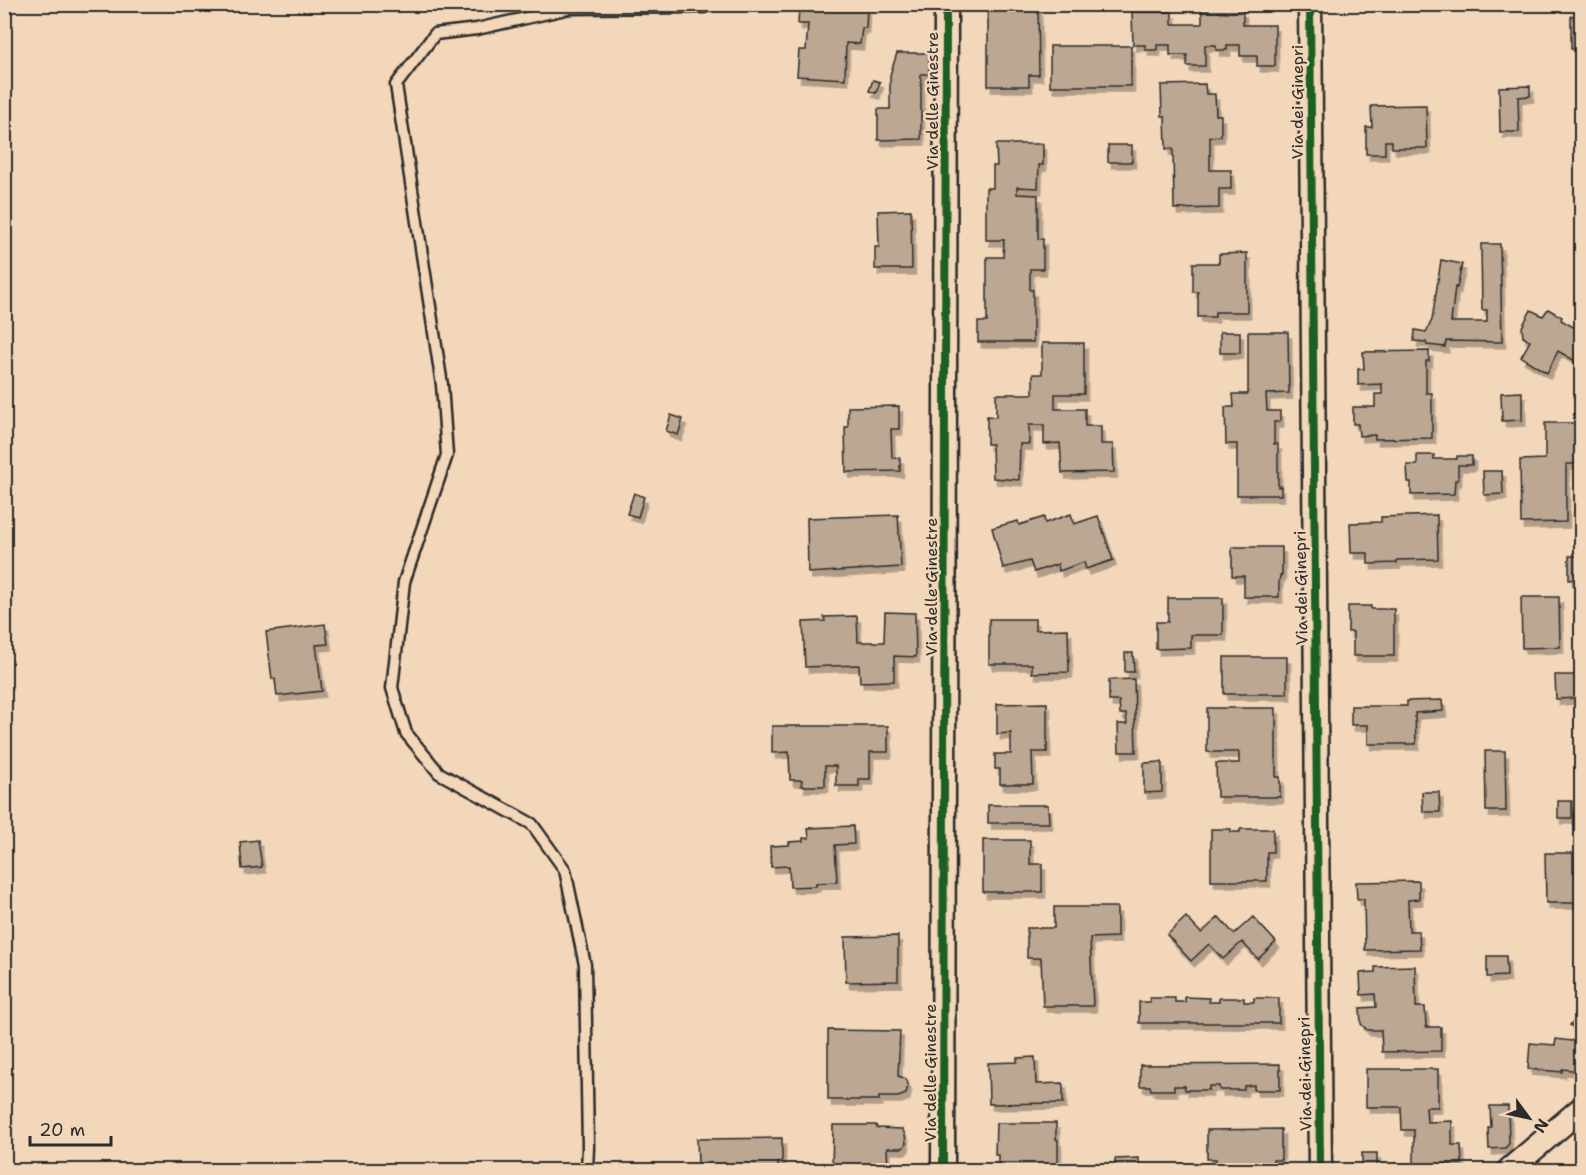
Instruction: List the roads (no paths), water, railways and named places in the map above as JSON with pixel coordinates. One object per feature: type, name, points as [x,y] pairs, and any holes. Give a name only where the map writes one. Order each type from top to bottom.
[{"type":"street","name":"Via delle Ginestre","points":[[943,1170],[946,4]]},
{"type":"street","name":"Via dei Ginepri","points":[[1310,4],[1320,1170]]},
{"type":"street","points":[[1509,1170],[1581,1108]]},
{"type":"lane","points":[[587,1170],[585,965],[565,870],[532,824],[439,773],[405,734],[392,688],[404,582],[447,455],[442,385],[396,85],[435,34],[477,29],[570,8],[704,7],[709,4]]}]
